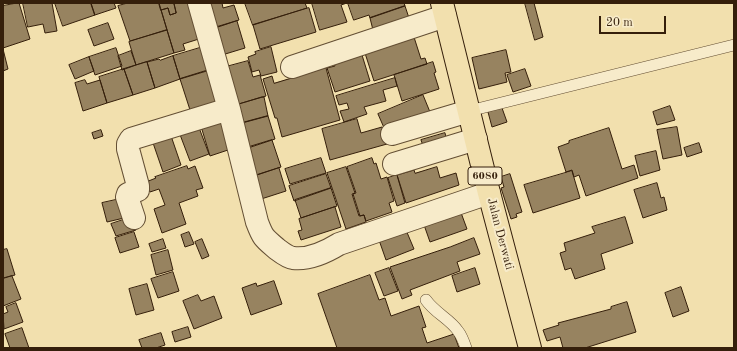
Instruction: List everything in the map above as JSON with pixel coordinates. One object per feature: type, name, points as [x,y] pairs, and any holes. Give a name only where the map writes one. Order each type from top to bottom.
[{"type":"main road","name":"Jalan Derwati","points":[[444,10],[528,348]]},
{"type":"street","points":[[199,3],[229,109],[257,222],[263,237],[282,252],[292,258],[307,258],[326,252],[339,244],[489,193]]},
{"type":"street","points":[[292,67],[444,10]]},
{"type":"street","points":[[134,218],[127,197],[128,194],[138,190],[128,149],[128,144],[131,139],[229,109]]},
{"type":"street","points":[[392,134],[469,111]]},
{"type":"street","points":[[394,164],[476,139]]},
{"type":"lane","points":[[469,111],[734,45]]},
{"type":"lane","points":[[426,300],[432,308],[458,330],[466,348]]},
{"type":"building","points":[[19,3],[30,39],[3,48],[3,6]]},
{"type":"building","points":[[23,3],[52,3],[57,31],[45,33],[43,24],[28,27]]},
{"type":"building","points":[[55,3],[91,3],[95,15],[63,26]]},
{"type":"building","points":[[91,3],[114,3],[116,8],[95,15]]},
{"type":"building","points":[[128,3],[159,3],[167,30],[130,41],[118,6]]},
{"type":"building","points":[[159,3],[174,3],[176,13],[170,15],[168,8],[161,10]]},
{"type":"building","points":[[174,3],[194,3],[202,38],[183,44],[185,50],[174,53],[161,10],[168,8],[170,15],[176,13]]},
{"type":"building","points":[[204,3],[222,3],[223,8],[234,5],[239,20],[212,29]]},
{"type":"building","points":[[245,3],[305,3],[307,8],[253,25]]},
{"type":"building","points":[[312,3],[347,3],[341,5],[347,22],[320,30]]},
{"type":"building","points":[[348,3],[404,3],[405,6],[370,18],[369,15],[354,20]]},
{"type":"building","points":[[525,3],[534,3],[543,37],[535,40]]},
{"type":"building","points":[[405,6],[410,21],[374,34],[370,18]]},
{"type":"building","points":[[309,8],[316,32],[260,49],[253,25]]},
{"type":"building","points":[[237,21],[245,48],[222,55],[214,28]]},
{"type":"building","points":[[108,23],[114,39],[94,46],[88,30]]},
{"type":"building","points":[[167,30],[174,53],[136,65],[129,42]]},
{"type":"building","points":[[413,34],[421,59],[425,58],[427,64],[374,81],[364,50]]},
{"type":"building","points":[[203,47],[210,70],[180,79],[173,56]]},
{"type":"building","points":[[271,47],[277,72],[261,76],[259,70],[252,72],[248,57],[256,54],[255,52]]},
{"type":"building","points":[[116,48],[122,66],[95,75],[89,57]]},
{"type":"building","points":[[3,49],[8,69],[3,71]]},
{"type":"building","points":[[506,50],[511,72],[505,73],[507,82],[479,89],[472,58]]},
{"type":"building","points":[[131,51],[136,65],[122,70],[118,56]]},
{"type":"building","points":[[362,55],[370,81],[335,92],[327,68],[335,66],[333,61]]},
{"type":"building","points":[[173,56],[180,79],[155,88],[147,62]]},
{"type":"building","points":[[89,57],[94,71],[75,79],[69,65]]},
{"type":"building","points":[[248,61],[253,77],[260,75],[266,96],[235,105],[222,68]]},
{"type":"building","points":[[147,62],[155,88],[133,95],[124,69]]},
{"type":"building","points":[[433,62],[436,72],[434,73],[439,89],[402,101],[394,75]]},
{"type":"building","points":[[326,68],[340,120],[282,137],[263,79],[272,76],[274,83]]},
{"type":"building","points":[[124,69],[133,95],[107,103],[99,77]]},
{"type":"building","points":[[525,69],[531,86],[513,92],[507,75]]},
{"type":"building","points":[[209,70],[220,104],[191,113],[180,79]]},
{"type":"building","points":[[395,78],[397,86],[383,90],[386,101],[364,107],[367,114],[344,122],[340,111],[349,109],[347,103],[339,105],[336,96]]},
{"type":"building","points":[[85,80],[87,84],[100,80],[107,103],[83,111],[75,83]]},
{"type":"building","points":[[423,95],[430,112],[385,130],[378,114]]},
{"type":"building","points":[[264,97],[268,116],[242,123],[237,105]]},
{"type":"building","points":[[670,106],[675,120],[657,125],[653,112]]},
{"type":"building","points":[[502,108],[507,122],[492,127],[488,112]]},
{"type":"building","points":[[225,115],[234,148],[210,156],[200,123]]},
{"type":"building","points":[[268,116],[275,139],[245,149],[242,123]]},
{"type":"building","points":[[357,119],[361,133],[382,127],[387,144],[330,160],[322,129]]},
{"type":"building","points":[[198,125],[209,154],[190,161],[179,132]]},
{"type":"building","points":[[677,127],[682,155],[663,159],[657,130]]},
{"type":"building","points":[[609,128],[622,169],[634,165],[638,178],[586,196],[579,175],[574,177],[572,170],[566,172],[558,147],[569,143],[569,141]]},
{"type":"building","points":[[101,130],[103,136],[94,139],[92,133]]},
{"type":"building","points":[[169,130],[181,165],[163,172],[151,137]]},
{"type":"building","points":[[445,133],[448,145],[425,151],[421,140]]},
{"type":"building","points":[[272,140],[281,167],[254,176],[246,148]]},
{"type":"building","points":[[699,143],[702,152],[687,157],[684,148]]},
{"type":"building","points":[[656,151],[660,170],[640,176],[635,156]]},
{"type":"building","points":[[321,158],[326,173],[290,184],[285,169]]},
{"type":"building","points":[[372,158],[374,164],[376,163],[381,179],[387,177],[394,201],[389,203],[392,212],[366,221],[364,215],[360,216],[353,194],[356,193],[347,167]]},
{"type":"building","points":[[187,166],[188,169],[195,166],[203,188],[196,190],[198,196],[179,203],[186,224],[162,233],[154,209],[165,205],[159,189],[150,192],[146,182],[156,178],[155,177]]},
{"type":"building","points":[[346,167],[355,193],[352,194],[359,216],[364,215],[366,222],[346,229],[327,173]]},
{"type":"building","points":[[437,167],[440,178],[456,173],[459,185],[406,203],[397,175],[414,170],[415,173]]},
{"type":"building","points":[[279,168],[286,191],[255,201],[254,176]]},
{"type":"building","points":[[572,171],[580,198],[533,213],[524,185]]},
{"type":"building","points":[[326,174],[331,188],[294,201],[289,186]]},
{"type":"building","points":[[510,174],[522,212],[516,214],[517,217],[511,219],[501,188],[504,187],[501,177]]},
{"type":"building","points":[[397,175],[405,203],[397,206],[388,178]]},
{"type":"building","points":[[657,183],[661,198],[664,197],[667,210],[643,218],[634,190]]},
{"type":"building","points":[[331,188],[337,206],[301,218],[295,200]]},
{"type":"building","points":[[120,199],[124,218],[107,222],[102,203]]},
{"type":"building","points":[[335,207],[341,227],[301,240],[298,231],[302,230],[299,219]]},
{"type":"building","points":[[460,210],[467,229],[430,242],[423,222]]},
{"type":"building","points":[[132,217],[136,230],[116,236],[111,224]]},
{"type":"building","points":[[625,217],[633,243],[601,254],[605,269],[575,279],[571,268],[565,270],[560,253],[566,251],[564,243],[595,233],[592,227]]},
{"type":"building","points":[[406,230],[414,249],[386,260],[379,240]]},
{"type":"building","points":[[134,232],[139,247],[120,253],[115,238]]},
{"type":"building","points":[[189,232],[194,244],[185,247],[181,235]]},
{"type":"building","points":[[474,238],[480,254],[457,262],[460,271],[410,290],[412,295],[402,299],[390,267]]},
{"type":"building","points":[[163,239],[166,248],[152,252],[149,244]]},
{"type":"building","points":[[202,239],[209,256],[202,259],[195,242]]},
{"type":"building","points":[[7,249],[15,275],[3,278],[3,250]]},
{"type":"building","points":[[168,250],[173,270],[156,275],[151,255]]},
{"type":"building","points":[[389,268],[398,291],[384,296],[375,273]]},
{"type":"building","points":[[475,268],[480,284],[457,292],[452,276]]},
{"type":"building","points":[[173,272],[179,291],[158,298],[151,279]]},
{"type":"building","points":[[370,275],[379,300],[385,298],[391,316],[419,306],[426,327],[422,328],[427,343],[454,334],[459,348],[337,348],[318,294]]},
{"type":"building","points":[[12,276],[21,299],[3,306],[3,279]]},
{"type":"building","points":[[274,281],[282,304],[251,315],[242,288],[256,283],[257,286]]},
{"type":"building","points":[[147,284],[154,310],[136,315],[129,289]]},
{"type":"building","points":[[681,287],[689,311],[673,317],[665,293]]},
{"type":"building","points":[[198,295],[201,301],[214,296],[222,318],[194,329],[183,301]]},
{"type":"building","points":[[627,302],[636,332],[585,348],[563,348],[560,337],[547,341],[543,330],[559,325],[558,323],[611,309],[611,307]]},
{"type":"building","points":[[16,303],[23,322],[4,329],[3,314],[8,312],[6,307]]},
{"type":"building","points":[[188,327],[191,337],[175,342],[172,332]]},
{"type":"building","points":[[22,328],[29,348],[10,348],[5,334]]},
{"type":"building","points":[[161,333],[165,345],[156,348],[142,348],[139,340]]}]
